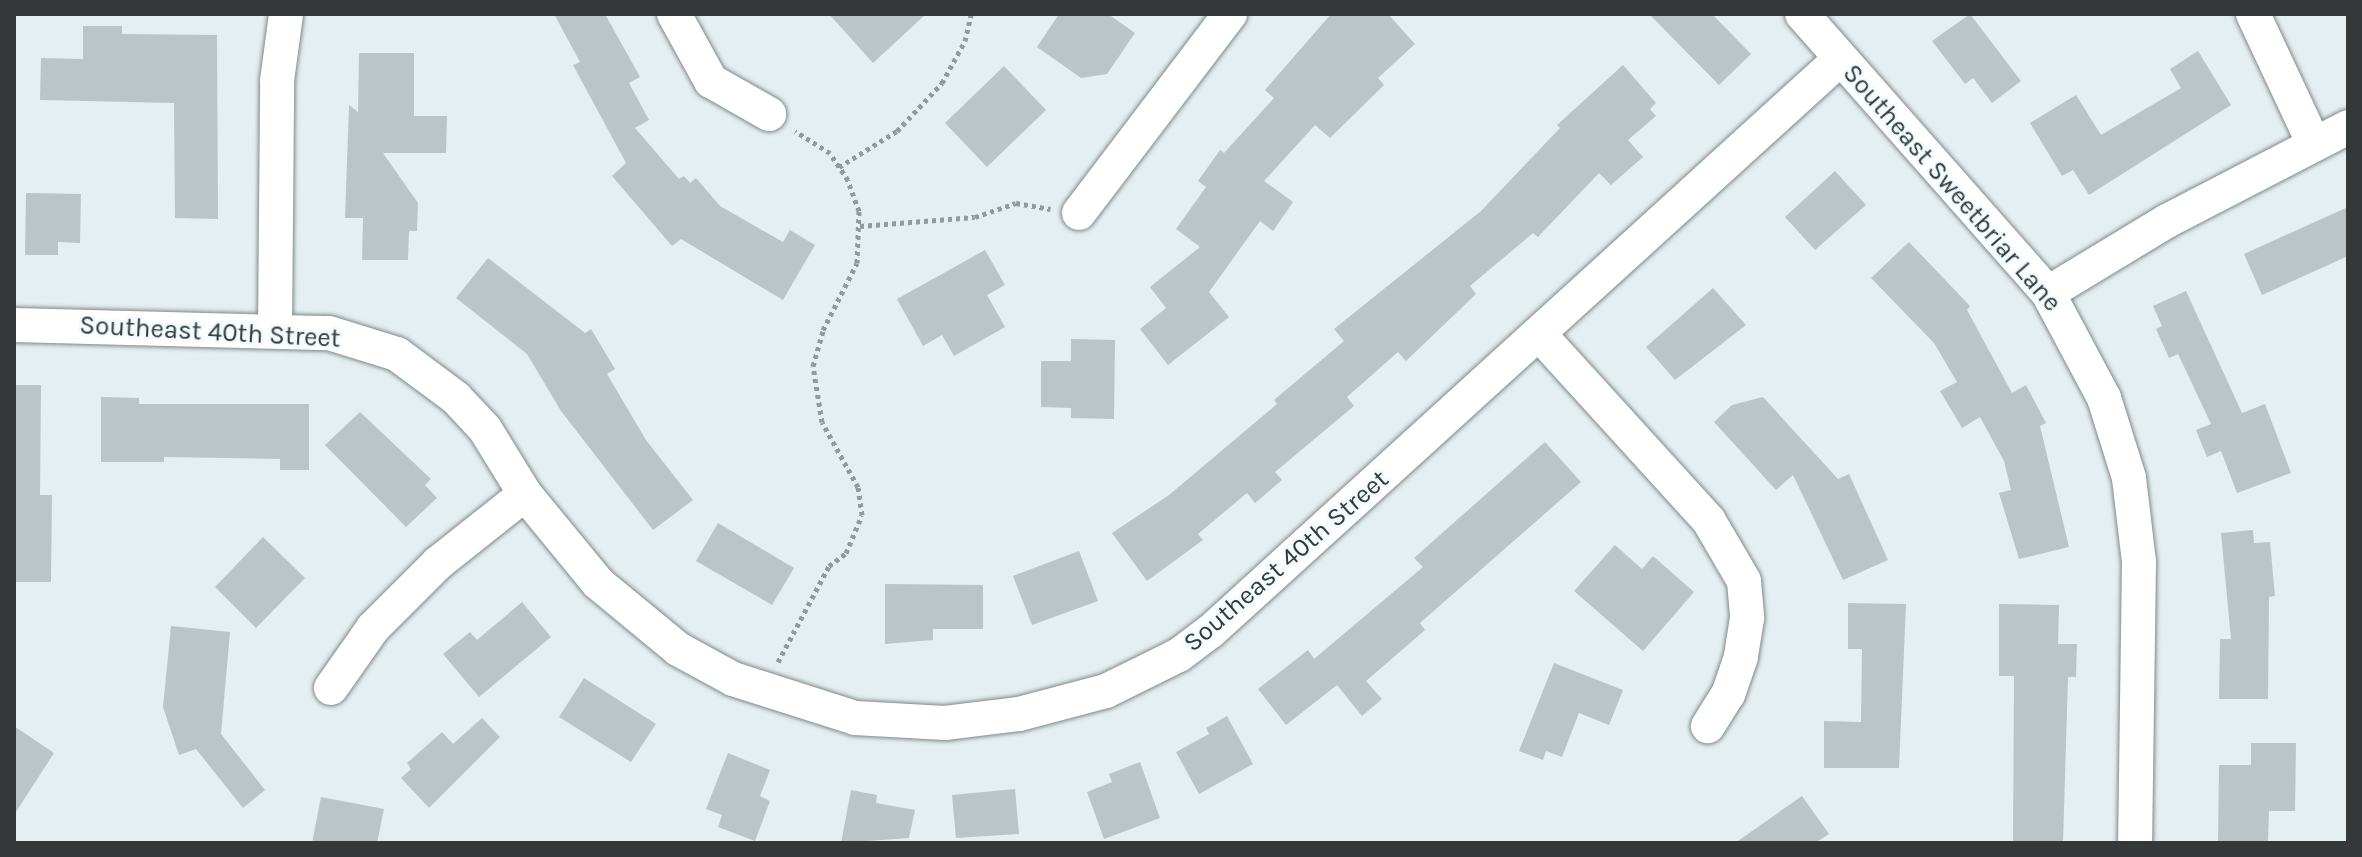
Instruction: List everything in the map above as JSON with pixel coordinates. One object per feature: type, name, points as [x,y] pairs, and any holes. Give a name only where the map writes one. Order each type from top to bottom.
[{"type":"street","points":[[275,330],[277,81],[286,14]]},
{"type":"street","points":[[674,14],[711,81],[769,114]]},
{"type":"street","points":[[1079,213],[1230,14]]},
{"type":"street","name":"Southeast Sweetbriar Lane","points":[[1802,14],[2048,293],[2104,398],[2136,519],[2135,843]]},
{"type":"street","points":[[2253,14],[2314,144]]},
{"type":"street","name":"Southeast 40th Street","points":[[14,325],[275,330],[362,341],[397,354],[429,375],[485,429],[525,494],[566,549],[637,619],[678,649],[763,691],[855,718],[900,723],[1019,714],[1106,691],[1179,655],[1246,603],[1840,59]]},
{"type":"street","points":[[2048,293],[2167,221],[2348,127]]},
{"type":"street","points":[[1540,335],[1709,521],[1744,581],[1747,618],[1741,657],[1728,694],[1708,726]]},
{"type":"street","points":[[331,688],[373,628],[438,563],[525,494]]},
{"type":"path","points":[[839,167],[897,131],[942,83],[965,41],[971,14]]},
{"type":"path","points":[[763,691],[829,566],[846,553],[862,515],[858,487],[822,422],[813,366],[823,330],[857,263],[860,226],[856,200],[830,153],[769,114]]},
{"type":"path","points":[[860,226],[975,217],[1016,203],[1079,213]]},
{"type":"building","points":[[554,14],[605,14],[640,77],[629,83],[649,120],[635,128],[679,179],[684,176],[690,183],[696,178],[720,206],[783,242],[790,230],[815,245],[783,300],[681,239],[672,246],[612,176],[626,163],[573,65],[580,62]]},
{"type":"building","points":[[829,14],[926,14],[873,63]]},
{"type":"building","points":[[1059,14],[1108,14],[1135,33],[1107,74],[1081,78],[1037,47]]},
{"type":"building","points":[[1331,14],[1388,14],[1415,44],[1378,78],[1384,85],[1330,138],[1315,125],[1264,181],[1293,202],[1273,231],[1260,221],[1209,292],[1229,317],[1168,365],[1140,329],[1166,308],[1150,287],[1200,247],[1176,229],[1206,187],[1198,181],[1220,150],[1224,153],[1274,98],[1265,90]]},
{"type":"building","points":[[1649,14],[1712,14],[1751,54],[1719,85]]},
{"type":"building","points":[[1970,14],[2021,81],[1992,103],[1973,78],[1965,84],[1932,41]]},
{"type":"building","points":[[83,26],[122,26],[122,34],[217,35],[218,219],[175,218],[174,103],[40,100],[41,58],[83,59]]},
{"type":"building","points":[[2198,51],[2231,105],[2089,195],[2073,170],[2062,176],[2030,123],[2076,95],[2101,135],[2181,88],[2170,69]]},
{"type":"building","points":[[359,53],[414,53],[414,116],[447,116],[446,153],[383,153],[418,203],[417,231],[409,231],[408,260],[362,260],[363,218],[345,218],[349,105],[358,112]]},
{"type":"building","points":[[1623,65],[1656,103],[1650,109],[1656,116],[1628,140],[1643,157],[1611,185],[1599,173],[1538,237],[1533,233],[1470,286],[1476,294],[1406,361],[1398,352],[1347,397],[1354,406],[1275,472],[1282,480],[1255,503],[1247,493],[1198,534],[1203,540],[1147,581],[1112,533],[1169,495],[1277,404],[1274,400],[1344,341],[1334,329],[1481,211],[1560,128],[1557,125]]},
{"type":"building","points":[[1004,66],[1046,110],[987,167],[945,123]]},
{"type":"building","points":[[1835,171],[1866,205],[1815,250],[1785,217]]},
{"type":"building","points":[[26,193],[81,194],[80,243],[58,242],[58,255],[25,255]]},
{"type":"building","points":[[2348,207],[2348,256],[2262,295],[2244,254]]},
{"type":"building","points":[[1909,242],[1970,306],[1967,310],[2012,393],[2026,385],[2046,423],[2040,426],[2069,547],[2019,559],[1999,493],[2011,490],[2004,461],[1980,417],[1962,428],[1940,391],[1957,382],[1934,343],[1871,278]]},
{"type":"building","points":[[985,250],[1005,285],[987,295],[1005,327],[954,356],[942,335],[923,346],[897,299]]},
{"type":"building","points":[[488,258],[585,333],[591,329],[615,369],[607,374],[646,440],[693,500],[653,530],[561,411],[527,354],[456,298]]},
{"type":"building","points":[[1713,288],[1746,325],[1675,380],[1646,347]]},
{"type":"building","points":[[2186,291],[2242,413],[2265,404],[2291,473],[2237,493],[2221,451],[2207,457],[2196,430],[2211,424],[2178,354],[2169,358],[2156,329],[2162,326],[2153,306]]},
{"type":"building","points":[[1071,339],[1115,340],[1114,419],[1071,418],[1071,408],[1041,407],[1041,361],[1071,361]]},
{"type":"building","points":[[14,385],[41,385],[40,495],[52,495],[51,582],[14,582]]},
{"type":"building","points":[[101,397],[139,398],[139,404],[309,404],[309,470],[280,470],[280,459],[164,457],[164,462],[101,462]]},
{"type":"building","points":[[1763,397],[1838,479],[1849,474],[1888,560],[1843,580],[1793,475],[1776,490],[1714,422],[1732,405]]},
{"type":"building","points":[[360,412],[431,479],[425,485],[437,498],[406,527],[325,445]]},
{"type":"building","points":[[1545,442],[1581,482],[1420,623],[1425,630],[1366,681],[1382,699],[1362,716],[1337,685],[1286,725],[1258,689],[1308,650],[1314,659],[1423,567],[1414,558]]},
{"type":"building","points":[[718,523],[794,568],[772,605],[696,561]]},
{"type":"building","points":[[2253,530],[2254,543],[2270,542],[2275,596],[2269,597],[2268,699],[2219,699],[2220,639],[2231,639],[2221,533]]},
{"type":"building","points":[[263,537],[305,578],[256,628],[215,587]]},
{"type":"building","points":[[1615,545],[1642,569],[1653,556],[1694,592],[1643,651],[1574,591]]},
{"type":"building","points":[[1079,551],[1098,601],[1032,625],[1013,576]]},
{"type":"building","points":[[885,584],[983,585],[983,629],[933,629],[933,640],[885,644]]},
{"type":"building","points":[[522,602],[551,637],[479,697],[443,654],[470,632],[477,640]]},
{"type":"building","points":[[1848,603],[1906,604],[1899,768],[1824,768],[1824,721],[1861,722],[1862,649],[1848,649]]},
{"type":"building","points":[[1999,604],[2059,605],[2058,644],[2077,644],[2076,677],[2068,677],[2063,843],[2013,843],[2014,676],[1999,676]]},
{"type":"building","points":[[171,626],[230,632],[221,734],[265,790],[243,808],[196,749],[179,755],[163,707]]},
{"type":"building","points":[[1554,663],[1623,690],[1609,725],[1579,713],[1562,757],[1546,751],[1543,760],[1519,751]]},
{"type":"building","points":[[584,678],[656,724],[631,762],[559,717]]},
{"type":"building","points":[[1227,716],[1253,764],[1199,794],[1176,752],[1209,734],[1206,728]]},
{"type":"building","points":[[482,718],[500,737],[429,808],[401,778],[411,769],[407,763],[442,732],[453,744]]},
{"type":"building","points":[[14,726],[54,753],[14,815]]},
{"type":"building","points":[[2251,743],[2296,743],[2295,811],[2269,811],[2268,843],[2218,843],[2219,765],[2251,765]]},
{"type":"building","points":[[728,753],[770,770],[760,796],[770,801],[755,841],[718,827],[722,815],[706,809]]},
{"type":"building","points":[[1140,762],[1160,818],[1104,839],[1087,792],[1112,782],[1109,774]]},
{"type":"building","points":[[1015,789],[1019,834],[956,838],[952,795]]},
{"type":"building","points":[[851,790],[877,795],[876,803],[915,810],[909,838],[841,843]]},
{"type":"building","points":[[1802,796],[1829,834],[1815,843],[1735,843]]},
{"type":"building","points":[[321,797],[384,809],[377,843],[312,843]]}]
